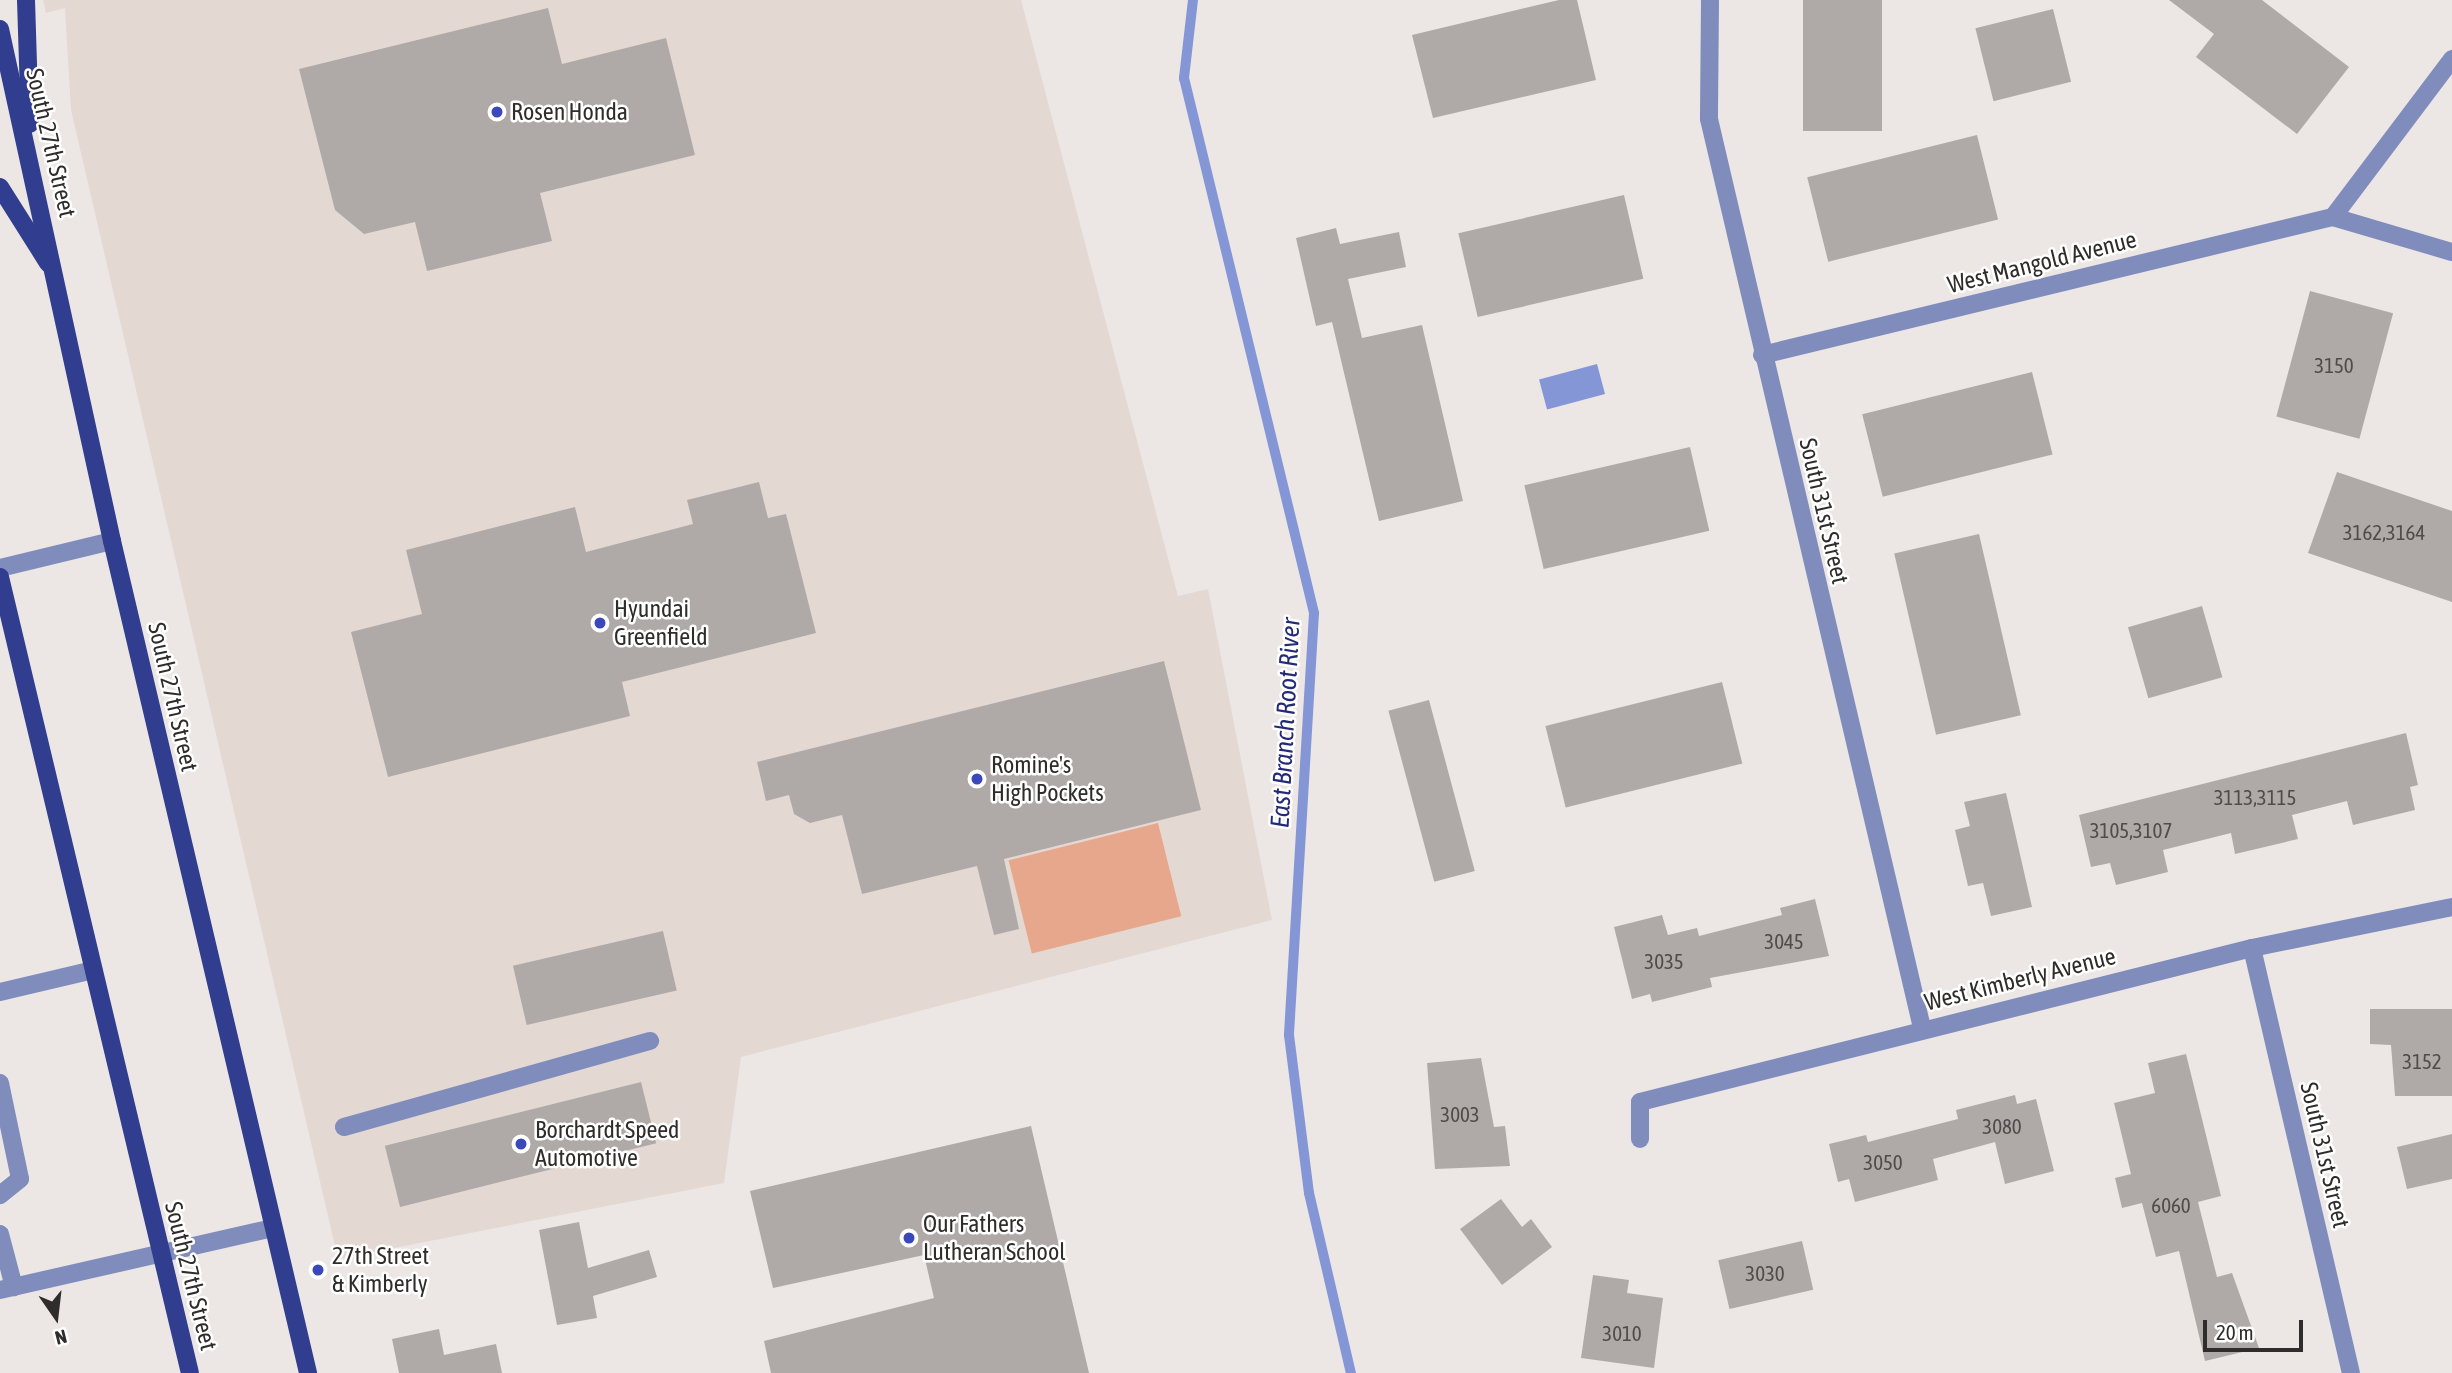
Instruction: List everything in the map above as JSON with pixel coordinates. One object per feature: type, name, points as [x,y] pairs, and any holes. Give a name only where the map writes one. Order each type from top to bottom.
[{"type":"main road","points":[[26,0],[32,166]]},
{"type":"main road","name":"South 27th Street","points":[[0,29],[112,541],[308,1373]]},
{"type":"main road","points":[[0,187],[54,272]]},
{"type":"main road","name":"South 27th Street","points":[[0,578],[190,1373]]},
{"type":"street","name":"South 31st Street","points":[[1710,0],[1709,119],[1762,355],[1922,1028]]},
{"type":"street","points":[[2452,59],[2333,216],[2452,252]]},
{"type":"street","name":"West Mangold Avenue","points":[[1762,355],[2333,216]]},
{"type":"street","points":[[0,568],[112,541]]},
{"type":"street","name":"West Kimberly Avenue","points":[[1640,1139],[1640,1101],[1922,1028],[2252,948],[2452,907]]},
{"type":"street","name":"South 31st Street","points":[[2252,948],[2351,1373]]},
{"type":"street","points":[[0,992],[93,970]]},
{"type":"street","points":[[344,1127],[650,1041]]},
{"type":"street","points":[[0,1083],[20,1179],[0,1195]]},
{"type":"street","points":[[0,1234],[7,1289],[272,1228]]},
{"type":"shaded area","points":[[43,0],[1021,0],[1178,596],[1208,589],[1272,920],[741,1057],[724,1183],[338,1259],[71,110],[65,8],[46,13]]},
{"type":"shaded area","points":[[1158,823],[1181,916],[1032,953],[1009,860]]},
{"type":"water","points":[[1597,364],[1605,394],[1547,409],[1539,380]]},
{"type":"building","points":[[1559,0],[1577,0],[1596,80],[1433,118],[1412,35]]},
{"type":"building","points":[[1803,0],[1882,0],[1882,131],[1803,131]]},
{"type":"building","points":[[2169,0],[2262,0],[2349,67],[2297,134],[2196,57],[2214,34]]},
{"type":"building","name":"Rosen Honda","points":[[548,8],[562,64],[666,38],[695,155],[540,193],[552,241],[427,271],[415,222],[364,234],[335,210],[299,69]]},
{"type":"building","points":[[2053,9],[2071,82],[1994,101],[1975,28]]},
{"type":"building","points":[[1977,135],[1998,219],[1828,262],[1807,177]]},
{"type":"building","points":[[1624,195],[1643,279],[1478,317],[1458,233]]},
{"type":"building","points":[[1336,228],[1340,244],[1399,232],[1406,267],[1348,279],[1362,338],[1422,325],[1463,501],[1379,521],[1332,322],[1316,326],[1296,238]]},
{"type":"building","points":[[2310,291],[2393,313],[2359,439],[2276,417]]},
{"type":"building","points":[[2032,372],[2053,454],[1883,497],[1862,414]]},
{"type":"building","points":[[1690,447],[1709,531],[1544,569],[1524,485]]},
{"type":"building","points":[[2337,472],[2452,511],[2452,602],[2308,553]]},
{"type":"building","name":"Hyundai Greenfield","points":[[759,482],[768,518],[786,514],[816,633],[622,682],[630,716],[388,777],[351,632],[422,614],[406,550],[575,507],[586,552],[693,524],[687,500]]},
{"type":"building","points":[[1979,534],[2021,715],[1936,735],[1894,554]]},
{"type":"building","points":[[2202,606],[2222,677],[2148,698],[2128,627]]},
{"type":"building","name":"Romine's High Pockets","points":[[1164,661],[1201,810],[1004,859],[1019,929],[994,935],[977,866],[862,894],[842,815],[810,823],[794,814],[789,795],[766,801],[757,762]]},
{"type":"building","points":[[1722,682],[1742,764],[1566,808],[1545,726]]},
{"type":"building","points":[[1429,700],[1475,871],[1434,882],[1388,711]]},
{"type":"building","points":[[2406,733],[2418,785],[2410,787],[2415,810],[2353,825],[2347,801],[2292,815],[2298,839],[2235,854],[2231,833],[2163,850],[2168,872],[2116,885],[2110,863],[2091,867],[2079,815]]},
{"type":"building","points":[[2006,793],[2032,907],[1991,916],[1983,883],[1968,886],[1955,830],[1970,826],[1964,802]]},
{"type":"building","points":[[1815,899],[1829,956],[1710,978],[1712,987],[1652,1002],[1650,994],[1632,999],[1614,927],[1662,915],[1668,935],[1697,928],[1699,936],[1782,915],[1780,908]]},
{"type":"building","points":[[663,931],[677,990],[527,1025],[513,966]]},
{"type":"building","points":[[2370,1009],[2452,1009],[2452,1096],[2395,1096],[2391,1045],[2370,1044]]},
{"type":"building","points":[[2186,1054],[2221,1196],[2198,1202],[2217,1277],[2232,1273],[2259,1348],[2205,1361],[2179,1251],[2156,1257],[2142,1203],[2122,1208],[2115,1178],[2131,1174],[2114,1103],[2155,1093],[2148,1063]]},
{"type":"building","points":[[1481,1058],[1494,1127],[1505,1126],[1510,1166],[1435,1169],[1427,1063]]},
{"type":"building","name":"Borchardt Speed Automotive","points":[[641,1082],[656,1143],[400,1207],[385,1146]]},
{"type":"building","points":[[2015,1095],[2017,1104],[2036,1099],[2054,1171],[2005,1184],[1995,1142],[1933,1159],[1938,1180],[1855,1202],[1849,1179],[1838,1182],[1829,1144],[1866,1135],[1868,1142],[1958,1119],[1956,1110]]},
{"type":"building","name":"Our Fathers Lutheran School","points":[[1031,1126],[1089,1373],[771,1373],[764,1341],[934,1298],[924,1255],[773,1288],[750,1191]]},
{"type":"building","points":[[2452,1134],[2452,1179],[2407,1189],[2397,1147]]},
{"type":"building","points":[[1501,1199],[1522,1227],[1531,1219],[1552,1247],[1502,1285],[1460,1229]]},
{"type":"building","points":[[579,1222],[588,1268],[649,1250],[657,1277],[593,1296],[597,1318],[557,1325],[539,1230]]},
{"type":"building","points":[[1802,1241],[1813,1290],[1729,1309],[1718,1260]]},
{"type":"building","points":[[1593,1275],[1629,1280],[1627,1293],[1663,1298],[1654,1368],[1581,1358]]},
{"type":"building","points":[[439,1329],[444,1355],[496,1344],[502,1373],[399,1373],[392,1339]]},
{"type":"waterway","name":"East Branch Root River","points":[[1193,0],[1184,78],[1314,613],[1289,1035],[1309,1193],[1351,1373]]},
{"type":"place","name":"Rosen Honda","points":[[497,112]]},
{"type":"place","name":"Hyundai Greenfield","points":[[600,623]]},
{"type":"place","name":"Romine's High Pockets","points":[[977,779]]},
{"type":"place","name":"Borchardt Speed Automotive","points":[[521,1144]]},
{"type":"place","name":"Our Fathers Lutheran School","points":[[909,1238]]},
{"type":"place","name":"27th Street & Kimberly","points":[[318,1270]]}]
